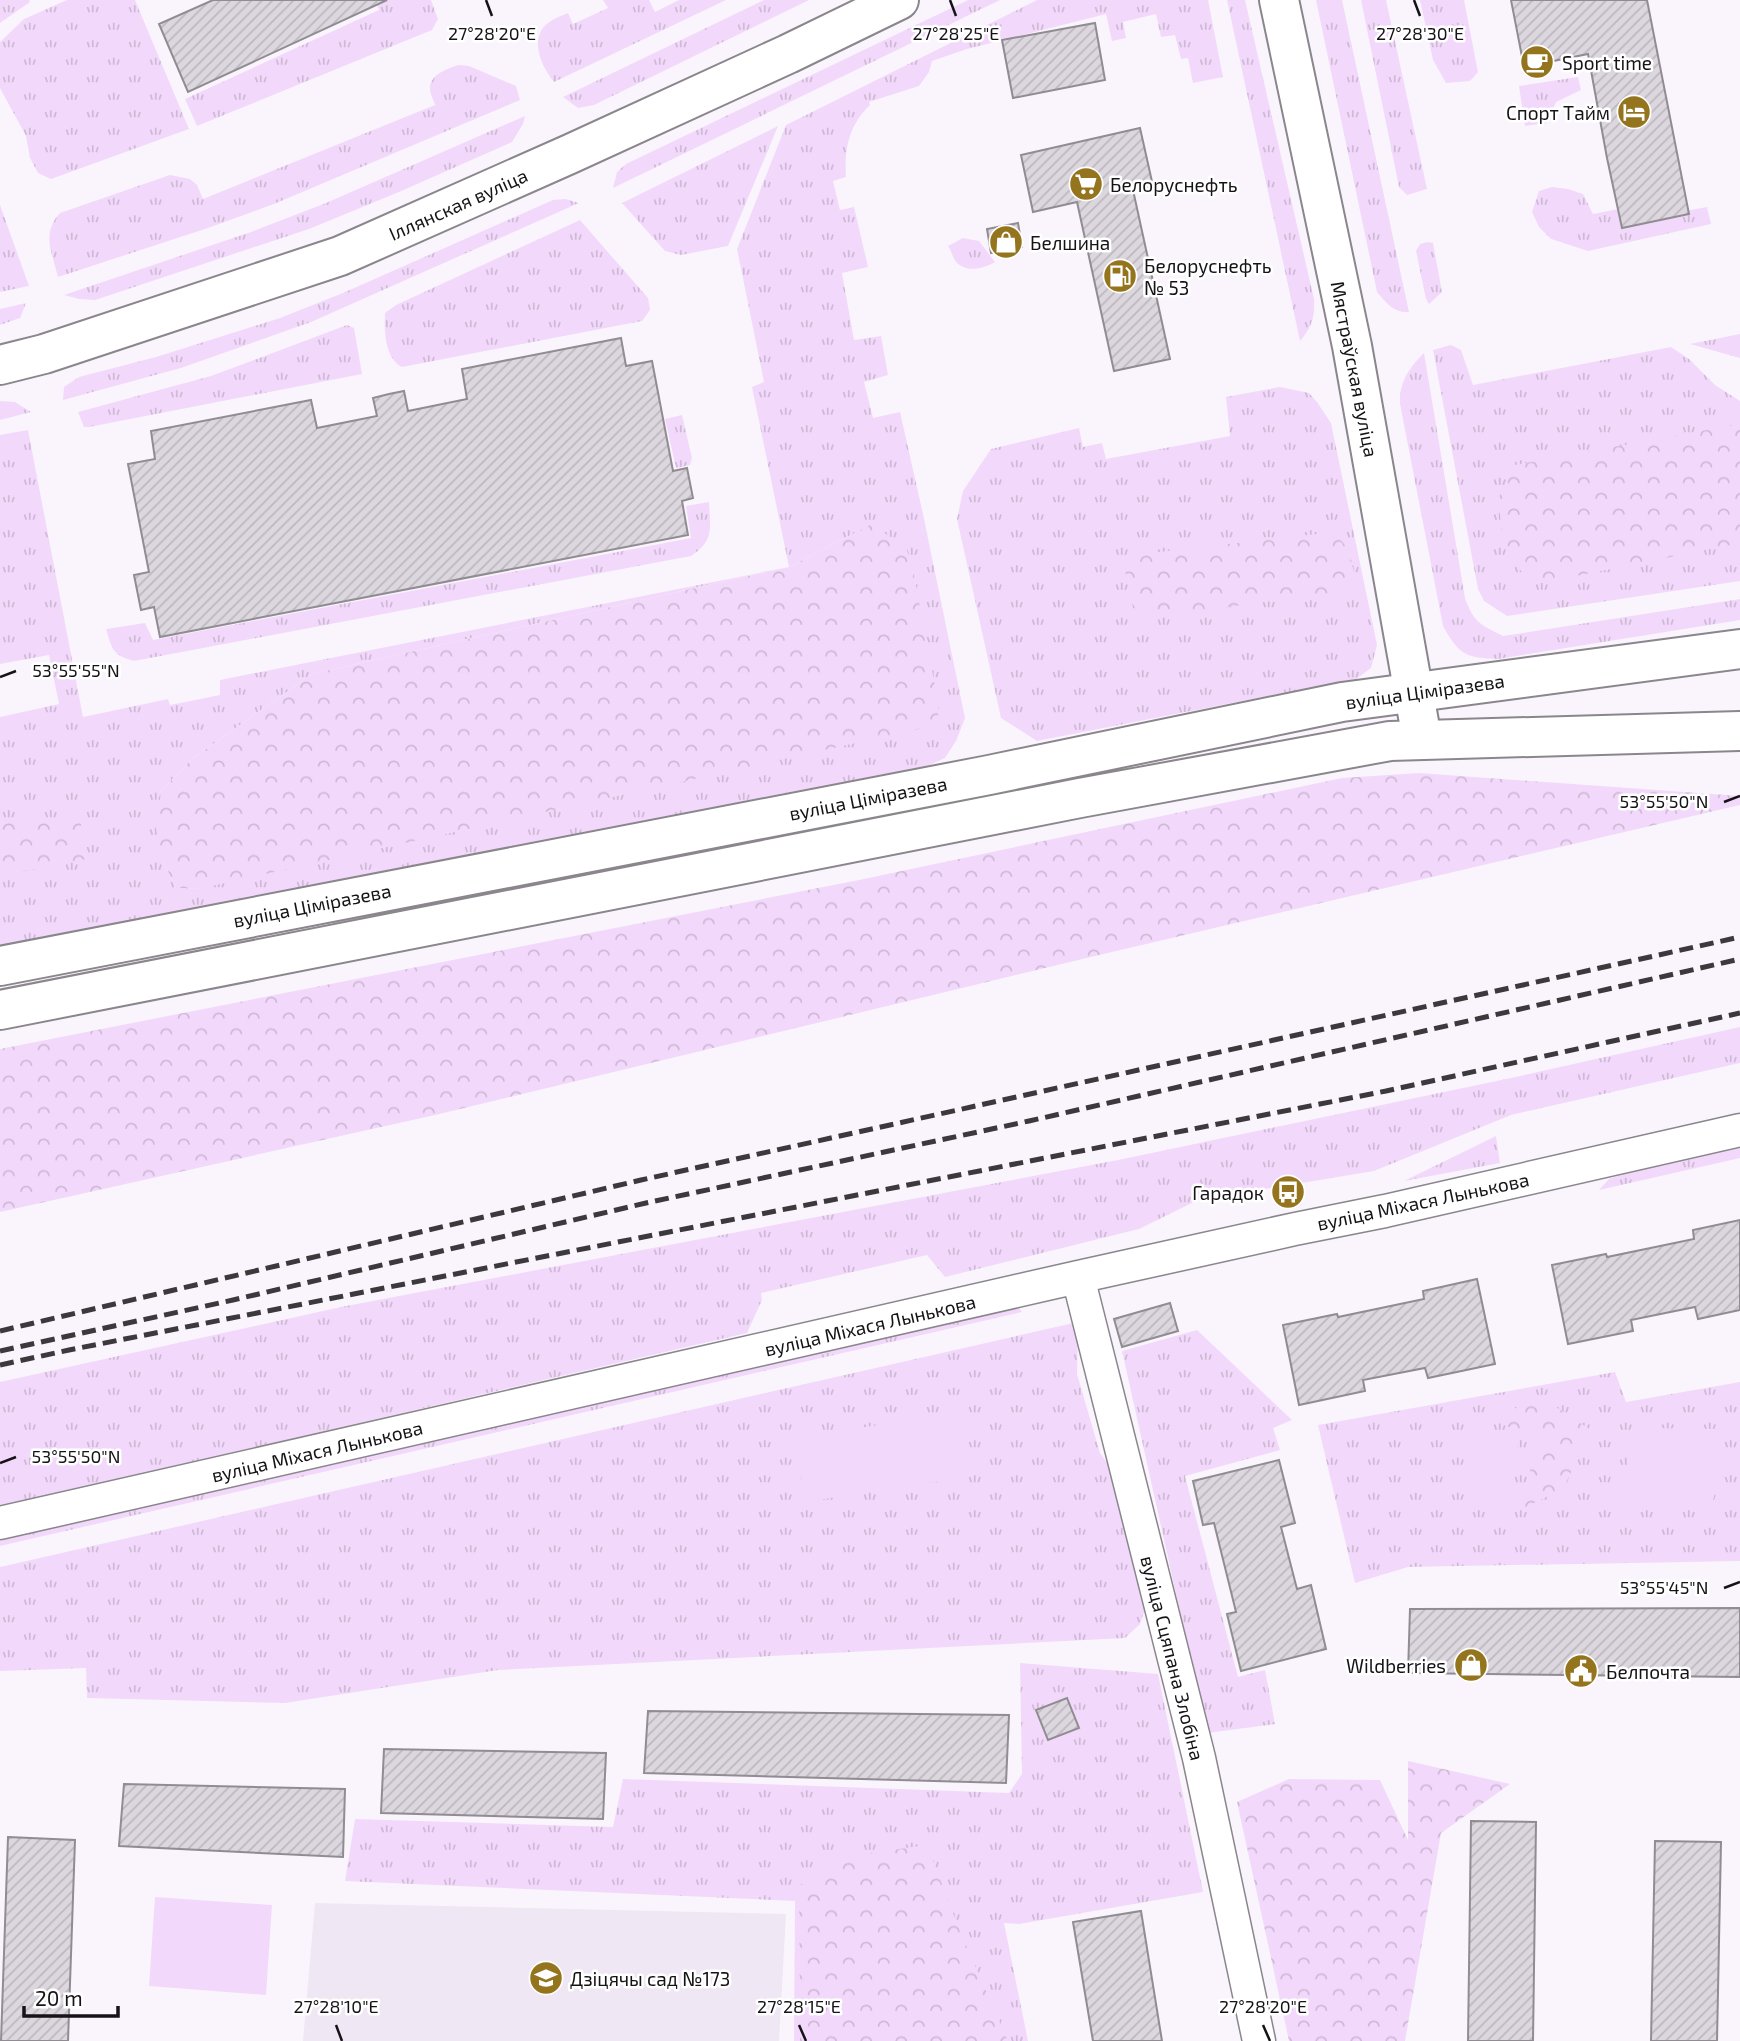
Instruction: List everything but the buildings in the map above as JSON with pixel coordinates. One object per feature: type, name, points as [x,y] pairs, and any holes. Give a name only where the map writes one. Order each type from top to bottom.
[{"type":"main road","name":"Іллянская вуліца","points":[[0,365],[57,350],[340,256],[583,148],[899,0]]},
{"type":"main road","name":"Мястраўская вуліца","points":[[1279,0],[1352,346],[1422,740]]},
{"type":"main road","name":"вуліца Ціміразева","points":[[0,966],[989,775],[1342,702],[1740,649]]},
{"type":"main road","points":[[0,1010],[1093,796],[1390,741],[1740,731]]},
{"type":"street","name":"вуліца Міхася Лынькова","points":[[0,1523],[1078,1277],[1740,1130]]},
{"type":"street","name":"вуліца Сцяпана Злобіна","points":[[1078,1277],[1196,1747],[1259,2041]]},
{"type":"shaded area","name":"Дзіцячы сад №173","points":[[315,1903],[786,1914],[779,2041],[303,2041]]},
{"type":"green space","points":[[0,0],[29,0],[30,2],[0,23]]},
{"type":"green space","points":[[67,0],[135,0],[189,129],[51,179],[38,173],[30,158],[26,136],[0,88],[0,42],[24,19]]},
{"type":"green space","points":[[375,0],[431,0],[438,19],[432,30],[197,126],[185,99],[379,10]]},
{"type":"green space","points":[[603,0],[649,0],[655,12],[679,0],[726,0],[554,82],[543,65],[539,51],[541,31],[549,22],[568,13],[573,24],[608,8]]},
{"type":"green space","points":[[764,0],[809,0],[594,105],[578,108],[563,97]]},
{"type":"green space","points":[[968,0],[1000,0],[613,188],[617,172],[626,164]]},
{"type":"green space","points":[[1037,0],[1208,0],[1223,77],[1193,83],[1188,58],[1181,59],[1175,35],[1161,37],[1156,14],[1123,22],[1126,38],[1112,41],[1106,14],[967,49],[932,61],[929,72],[919,86],[869,102],[870,105],[857,121],[849,138],[846,177],[833,181],[840,210],[854,207],[868,267],[842,273],[854,340],[881,336],[888,375],[864,382],[873,418],[900,412],[965,718],[956,741],[945,758],[921,769],[0,950],[0,717],[59,704],[49,655],[0,664],[0,435],[28,430],[83,717],[168,699],[170,705],[220,695],[220,680],[789,567],[752,387],[764,382],[737,249],[786,125]],"holes":[[[870,525],[198,889],[176,888],[162,859],[161,791],[192,759],[312,674],[789,567]]]},
{"type":"green space","points":[[1227,0],[1245,0],[1314,299],[1312,322],[1300,341]]},
{"type":"green space","points":[[1316,0],[1342,0],[1409,312],[1395,309],[1377,292]]},
{"type":"green space","points":[[1361,0],[1386,0],[1427,189],[1407,195],[1399,187]]},
{"type":"green space","points":[[1420,0],[1464,0],[1478,72],[1470,81],[1446,83],[1433,60]]},
{"type":"green space","points":[[459,65],[469,66],[516,86],[520,100],[274,204],[58,277],[49,236],[60,213],[170,175],[190,179],[197,185],[203,199],[435,105],[430,91],[433,80],[445,70]]},
{"type":"green space","points":[[1578,77],[1581,90],[1556,102],[1547,123],[1525,126],[1519,86]]},
{"type":"green space","points":[[525,116],[512,142],[309,229],[95,300],[64,295],[251,232],[326,203]]},
{"type":"green space","points":[[778,126],[728,246],[681,255],[665,251],[622,203]]},
{"type":"green space","points":[[1552,187],[1583,194],[1593,214],[1623,208],[1626,222],[1707,207],[1711,224],[1588,251],[1551,239],[1539,227],[1532,212],[1539,191]]},
{"type":"green space","points":[[565,199],[579,203],[311,322],[181,368],[63,400],[64,387],[79,377],[156,357],[280,318],[553,200]]},
{"type":"green space","points":[[0,205],[29,286],[0,292]]},
{"type":"green space","points":[[580,220],[648,298],[650,310],[642,321],[402,367],[392,358],[385,336],[385,313],[396,305]]},
{"type":"green space","points":[[963,238],[979,241],[995,262],[975,269],[960,265],[948,246]]},
{"type":"green space","points":[[1433,243],[1442,292],[1429,304],[1416,251],[1420,244]]},
{"type":"green space","points":[[26,303],[20,318],[0,325],[0,309]]},
{"type":"green space","points":[[347,325],[354,328],[362,374],[89,427],[84,427],[78,412],[211,376]]},
{"type":"green space","points":[[1740,334],[1740,358],[1690,344]]},
{"type":"green space","points":[[1451,345],[1461,350],[1473,385],[1671,347],[1689,359],[1715,385],[1740,401],[1740,581],[1507,616],[1484,601],[1478,589],[1433,350]]},
{"type":"green space","points":[[1424,353],[1465,598],[1479,622],[1503,636],[1740,599],[1740,620],[1498,659],[1478,658],[1459,649],[1443,626],[1400,404],[1401,389],[1406,376]]},
{"type":"green space","points":[[1280,387],[1309,393],[1331,423],[1377,645],[1371,668],[1356,679],[1037,741],[1001,718],[957,519],[963,491],[991,449],[1079,428],[1083,447],[1102,443],[1106,459],[1230,436],[1226,397]]},
{"type":"green space","points":[[0,401],[15,402],[31,412],[0,420]]},
{"type":"green space","points":[[682,415],[692,458],[690,465],[676,468],[665,419]]},
{"type":"green space","points":[[1740,424],[1740,543],[1531,585],[1504,547],[1498,499],[1515,465]]},
{"type":"green space","points":[[709,502],[708,539],[691,556],[134,661],[117,654],[106,629],[145,623],[153,640],[691,538],[686,506]]},
{"type":"green space","points":[[870,525],[905,545],[912,564],[938,702],[938,715],[928,727],[198,889],[176,888],[162,859],[156,828],[161,791],[192,759],[312,674],[789,567]]},
{"type":"green space","points":[[1334,532],[1349,550],[1356,582],[1347,591],[1160,616],[1133,608],[1123,561],[1142,554]]},
{"type":"green space","points":[[1419,773],[1740,796],[1740,805],[1095,956],[435,1115],[0,1212],[0,1049],[859,880],[1342,778]]},
{"type":"green space","points":[[80,818],[86,859],[0,876],[0,820]]},
{"type":"green space","points":[[1740,1027],[1740,1063],[1511,1115],[1374,1171],[1198,1200],[1139,1229],[945,1277],[927,1255],[761,1293],[762,1300],[747,1333],[0,1506],[0,1382],[341,1307],[1118,1160]]},
{"type":"green space","points":[[1496,1136],[1500,1163],[1404,1181]]},
{"type":"green space","points":[[1740,1146],[1740,1158],[1599,1190],[1609,1179],[1644,1168]]},
{"type":"green space","points":[[1017,1305],[1022,1312],[0,1546],[0,1539]]},
{"type":"green space","points":[[1078,1322],[1077,1374],[1100,1453],[1113,1471],[1145,1609],[1140,1624],[1125,1638],[498,1670],[285,1703],[87,1698],[86,1668],[0,1671],[0,1567]]},
{"type":"green space","points":[[1197,1330],[1292,1420],[1273,1428],[1280,1450],[1185,1476],[1238,1677],[1265,1670],[1275,1724],[1207,1733],[1122,1351]]},
{"type":"green space","points":[[1615,1372],[1626,1402],[1740,1382],[1740,1561],[1408,1567],[1355,1583],[1318,1425]]},
{"type":"green space","points":[[1536,1394],[1591,1430],[1563,1489],[1517,1511],[1540,1439],[1496,1422]]},
{"type":"green space","points":[[962,1412],[973,1476],[805,1502],[795,1438]]},
{"type":"green space","points":[[1638,1428],[1726,1429],[1710,1510],[1616,1509]]},
{"type":"green space","points":[[1466,1436],[1519,1439],[1506,1511],[1464,1500]]},
{"type":"green space","points":[[1020,1663],[1158,1674],[1203,1892],[1019,1924],[1004,1923],[1028,2041],[794,2041],[795,1901],[345,1881],[355,1819],[613,1827],[623,1779],[1009,1793],[1022,1774]]},
{"type":"green space","points":[[1408,1761],[1510,1784],[1441,1833],[1405,2041],[1289,2041],[1237,1802],[1289,1779],[1380,1780],[1408,1840]]},
{"type":"green space","points":[[927,1845],[961,1934],[1008,2041],[958,2041],[949,2033],[944,2041],[800,2041],[799,1886],[835,1858]]},
{"type":"green space","points":[[155,1897],[272,1905],[266,1995],[149,1986]]},
{"type":"railway","points":[[0,1331],[641,1180],[1740,937]]},
{"type":"railway","points":[[0,1351],[233,1300],[646,1203],[1029,1121],[1740,959]]},
{"type":"railway","points":[[0,1365],[1386,1091],[1740,1013]]},
{"type":"place","name":"Sport time","points":[[1537,62]]},
{"type":"place","name":"Спорт Тайм","points":[[1634,112]]},
{"type":"place","name":"Белоруснефть","points":[[1086,184]]},
{"type":"place","name":"Белшина","points":[[1006,242]]},
{"type":"place","name":"Белоруснефть № 53","points":[[1120,276]]},
{"type":"place","name":"Гарадок","points":[[1288,1192]]},
{"type":"place","name":"Wildberries","points":[[1471,1665]]},
{"type":"place","name":"Белпочта","points":[[1581,1671]]},
{"type":"place","name":"Дзіцячы сад №173","points":[[546,1978]]}]
